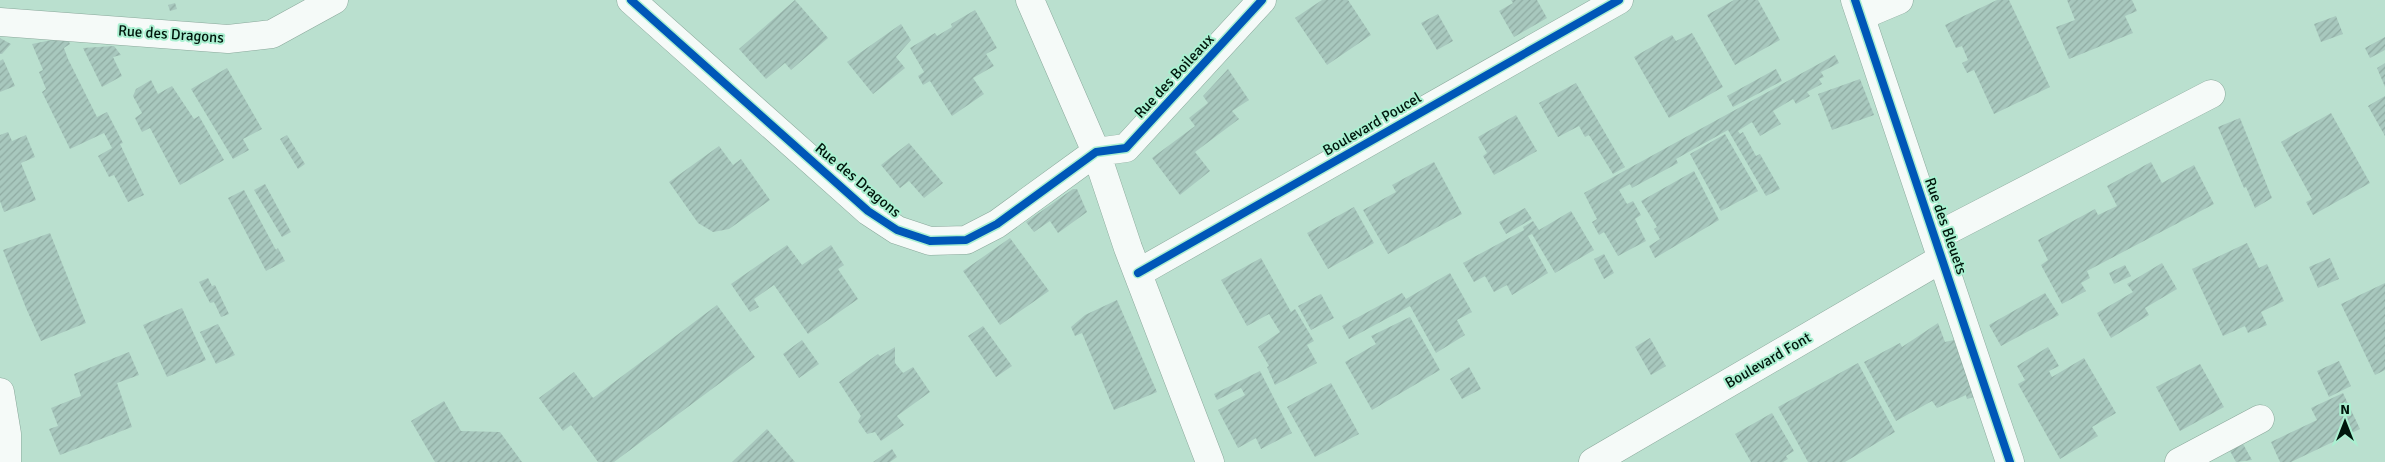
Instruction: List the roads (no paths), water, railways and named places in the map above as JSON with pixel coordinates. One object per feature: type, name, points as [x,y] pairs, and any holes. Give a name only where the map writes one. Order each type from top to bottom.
[{"type":"street","name":"Rue des Dragons","points":[[0,22],[228,39],[272,34],[334,0]]},
{"type":"street","name":"Rue des Dragons","points":[[631,0],[868,211],[897,230],[930,241],[966,240],[997,224],[1096,152]]},
{"type":"street","points":[[1030,0],[1096,152],[1138,272],[1210,462]]},
{"type":"street","name":"Rue des Boileaux","points":[[1096,152],[1126,148],[1262,0]]},
{"type":"street","name":"Boulevard Poucel","points":[[1138,272],[1619,0]]},
{"type":"street","points":[[1858,8],[1899,0]]},
{"type":"street","name":"Rue des Bleuets","points":[[1858,8],[2010,462]]},
{"type":"street","name":"Boulevard Font","points":[[1593,462],[1939,248],[2211,94]]},
{"type":"street","points":[[0,392],[7,434],[7,462]]},
{"type":"street","points":[[2180,462],[2260,419]]}]
